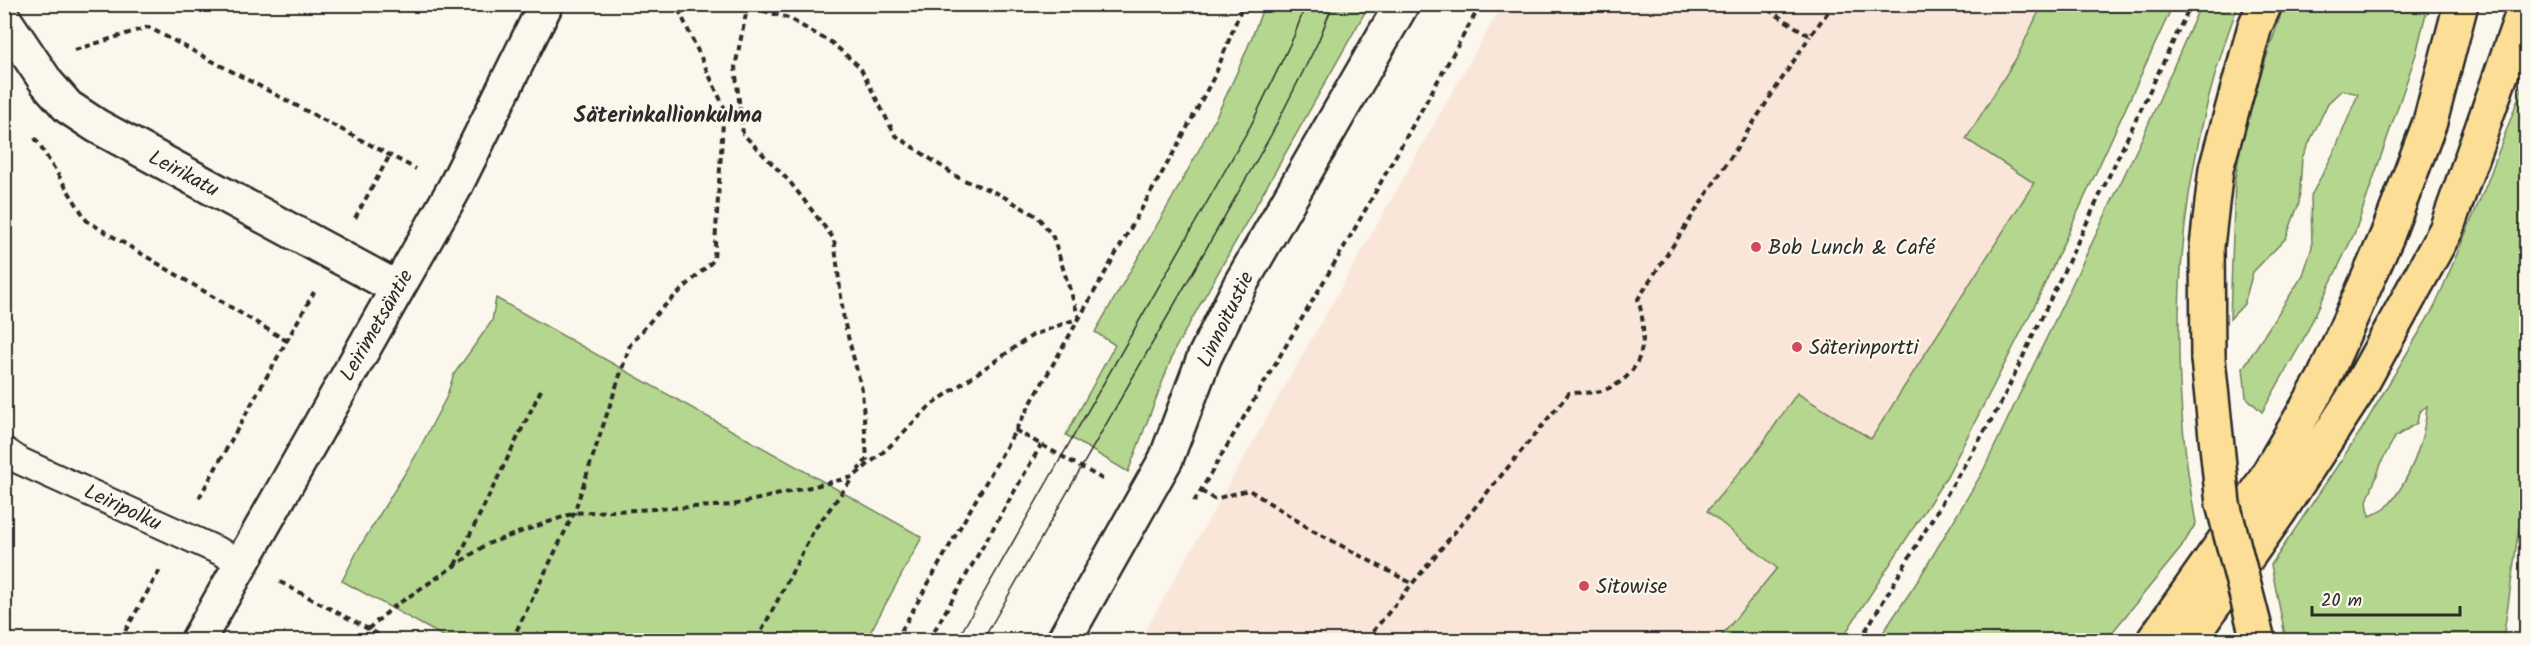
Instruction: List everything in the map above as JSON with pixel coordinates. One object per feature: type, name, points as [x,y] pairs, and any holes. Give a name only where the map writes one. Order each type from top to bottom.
[{"type":"highway","points":[[2258,640],[2223,504],[2208,359],[2207,246],[2216,169],[2255,26],[2265,4]]},
{"type":"highway","points":[[2154,640],[2251,503],[2323,380],[2387,236],[2430,122],[2462,4]]},
{"type":"highway","points":[[2189,640],[2279,512],[2356,394],[2446,230],[2526,4]]},
{"type":"street","name":"Leirimetsäntie","points":[[198,640],[454,189],[546,4]]},
{"type":"street","name":"Linnoitustie","points":[[1064,640],[1166,459],[1204,358],[1241,283],[1402,4]]},
{"type":"street","name":"Leirikatu","points":[[4,19],[33,63],[68,107],[97,126],[397,288]]},
{"type":"lane","name":"Leiripolku","points":[[4,450],[20,460],[243,562]]},
{"type":"path","points":[[512,640],[574,513],[630,345],[659,311],[714,260],[724,107],[676,4]]},
{"type":"path","points":[[700,4],[748,6],[788,18],[832,43],[860,67],[896,135],[959,178],[999,194],[1038,217],[1053,237],[1080,318]]},
{"type":"path","points":[[896,640],[1190,123],[1216,73],[1243,4]]},
{"type":"path","points":[[1274,366],[1360,220],[1481,4]]},
{"type":"path","points":[[1759,4],[1810,36]]},
{"type":"path","points":[[1366,640],[1569,393],[1600,392],[1623,381],[1629,374],[1639,359],[1645,332],[1638,299],[1810,36],[1834,4]]},
{"type":"path","points":[[1860,640],[1999,407],[2191,4]]},
{"type":"path","points":[[748,6],[735,67],[743,134],[790,182],[834,238],[844,321],[862,390],[867,459],[814,530],[757,640]]},
{"type":"path","points":[[33,63],[148,27],[454,189]]},
{"type":"path","points":[[30,130],[87,221],[287,341]]},
{"type":"path","points":[[120,640],[390,155]]},
{"type":"path","points":[[368,629],[392,608],[487,544],[574,513],[733,505],[853,477],[888,448],[931,405],[1033,335],[1080,318]]},
{"type":"path","points":[[454,565],[542,388]]},
{"type":"path","points":[[1015,430],[1143,502]]},
{"type":"path","points":[[929,640],[1041,445]]},
{"type":"path","points":[[1201,491],[1214,498],[1250,490],[1312,530],[1413,584]]},
{"type":"path","points":[[243,562],[389,640]]},
{"type":"shaded area","points":[[1502,5],[2132,5],[2034,183],[1871,440],[1778,568],[1718,640],[1140,640]]},
{"type":"green space","points":[[2201,4],[2238,5],[2217,68],[2200,132],[2181,261],[2180,391],[2186,457],[2196,523],[2181,548],[2106,640],[1878,640],[1917,582],[1982,473],[2144,134]]},
{"type":"green space","points":[[1264,5],[1369,5],[1175,349],[1128,472],[1066,435],[1115,345],[1095,332],[1209,131],[1229,90]]},
{"type":"green space","points":[[2042,5],[2173,5],[2036,303],[1947,476],[1841,640],[1718,640],[1777,568],[1707,511],[1756,453],[1797,393],[1871,439],[2034,183],[1966,139],[2017,57]]},
{"type":"green space","points":[[2284,5],[2428,5],[2416,54],[2355,232],[2302,342],[2262,412],[2246,397],[2243,368],[2303,275],[2312,247],[2311,196],[2335,150],[2358,94],[2342,90],[2328,103],[2302,158],[2299,203],[2286,238],[2253,272],[2244,304],[2230,319],[2235,179],[2245,121]]},
{"type":"green space","points":[[2526,77],[2526,477],[2503,640],[2286,640],[2271,565],[2362,429],[2435,306],[2487,183]],"holes":[[[2427,406],[2419,447],[2402,486],[2386,508],[2369,516],[2367,501],[2383,459],[2395,437],[2417,423],[2419,412]]]},
{"type":"green space","points":[[496,298],[922,537],[866,640],[450,640],[342,581],[359,548],[415,457],[446,398],[454,374],[492,321]]},
{"type":"tram line","points":[[957,640],[1251,125],[1294,36],[1306,4]]},
{"type":"tram line","points":[[983,640],[1271,135],[1318,42],[1333,4]]},
{"type":"place","name":"Bob Lunch & Café","points":[[1756,247]]},
{"type":"place","name":"Säterinportti","points":[[1797,347]]},
{"type":"place","name":"Sitowise","points":[[1584,586]]},
{"type":"district","name":"Säterinkallionkulma","points":[[668,114]]}]
